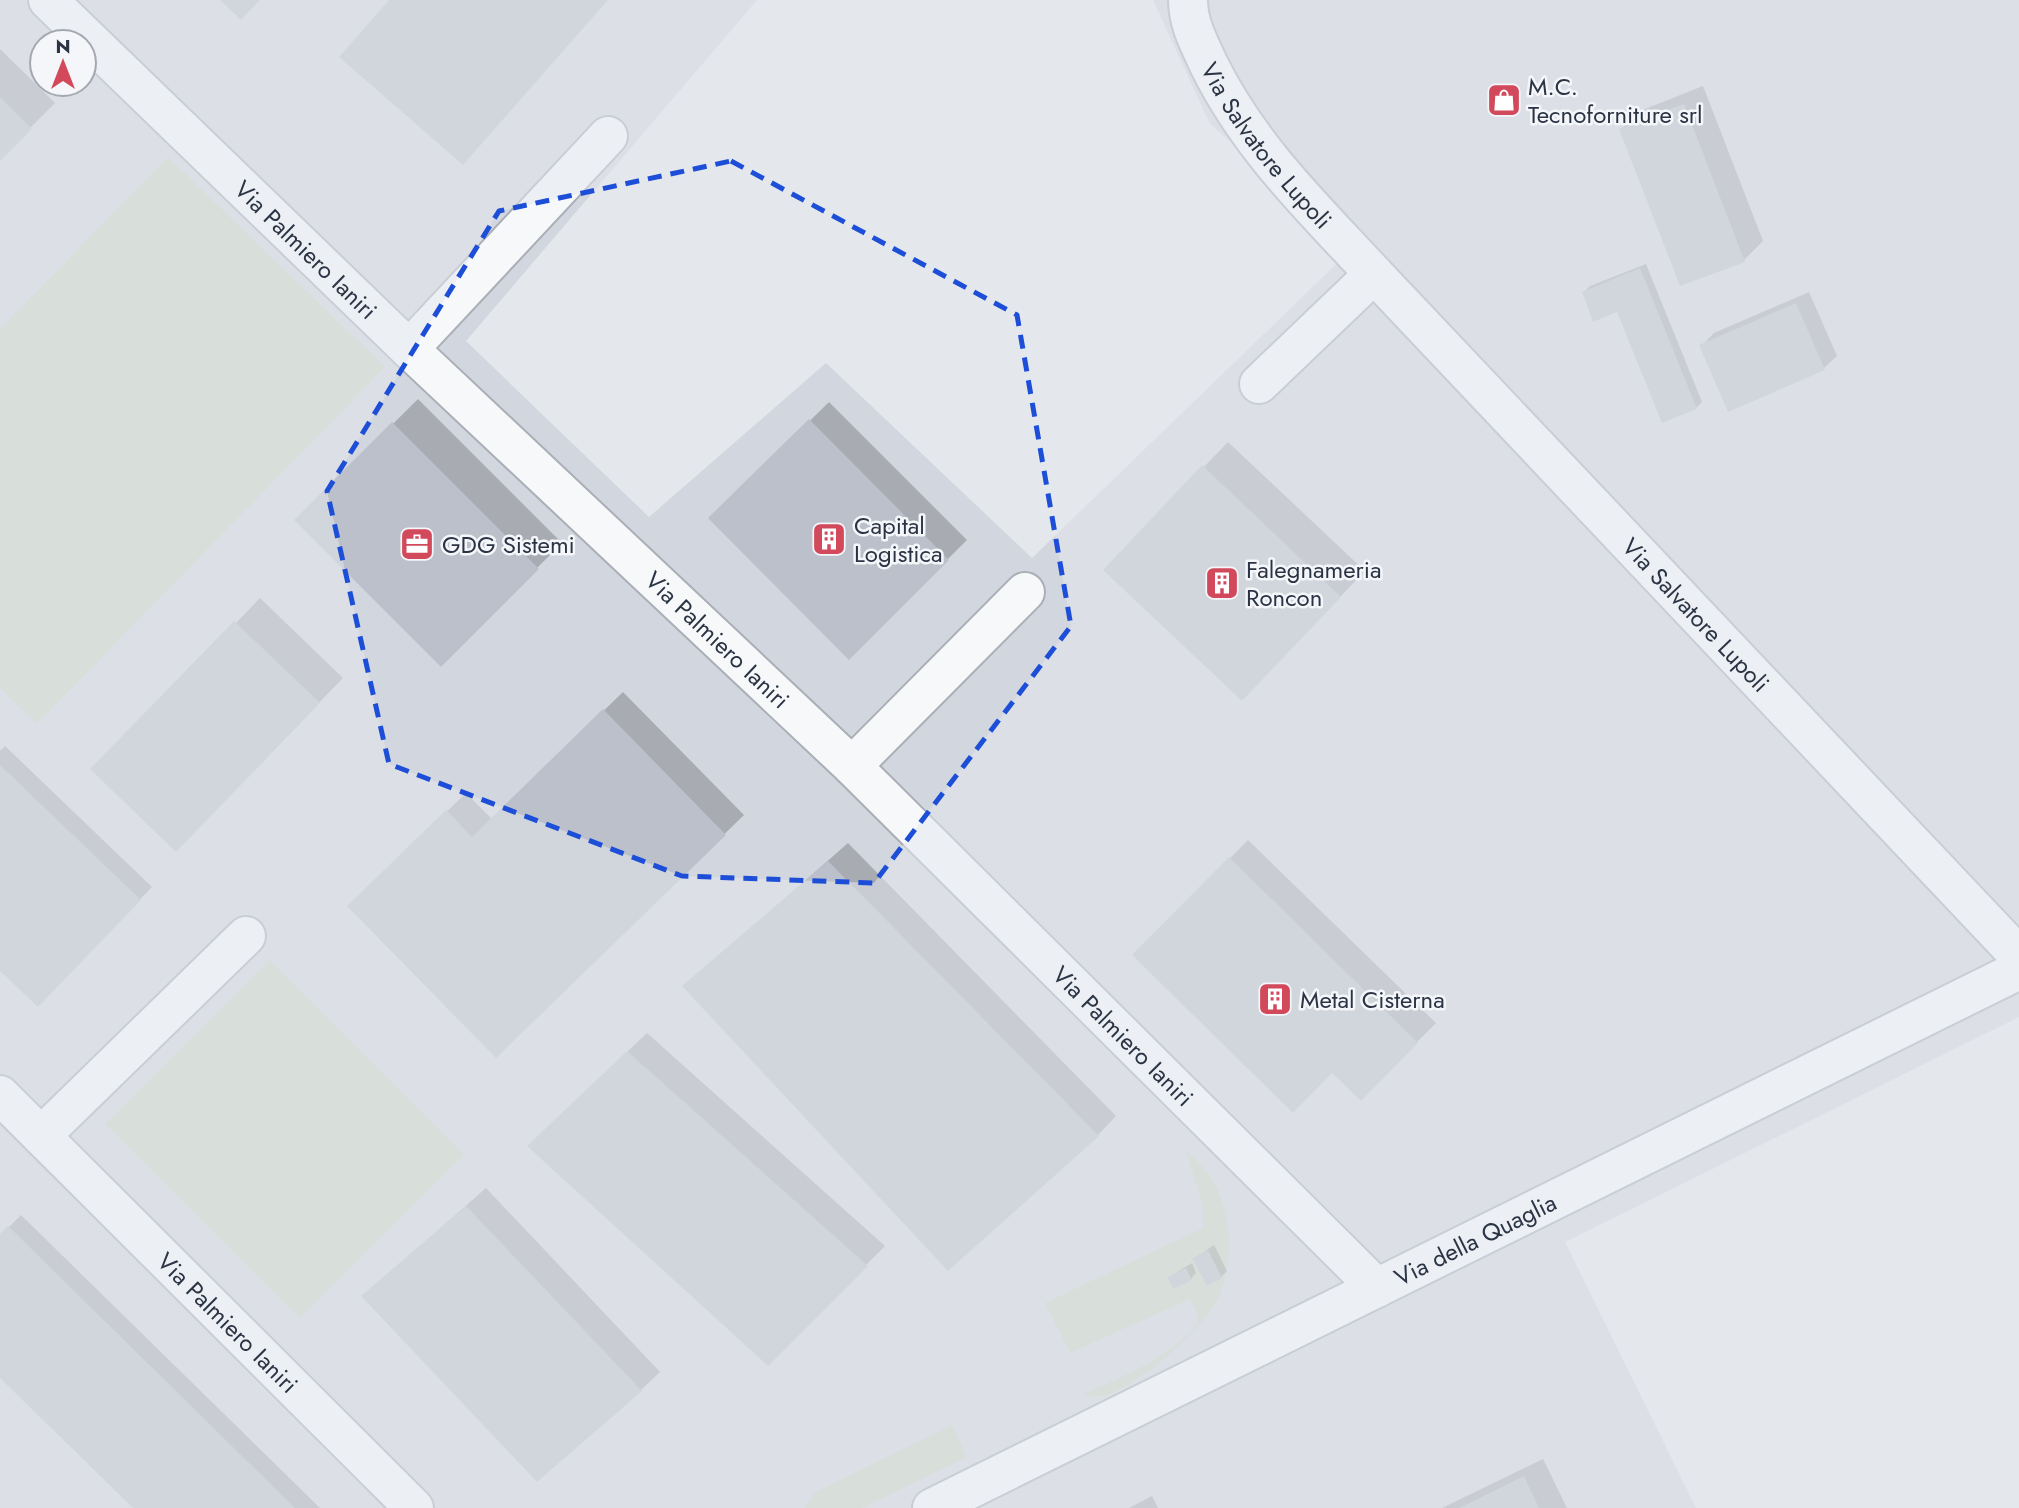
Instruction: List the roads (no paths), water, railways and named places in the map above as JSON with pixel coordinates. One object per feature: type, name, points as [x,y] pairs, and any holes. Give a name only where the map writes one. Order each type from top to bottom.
[{"type":"street","name":"Via Palmiero Ianiri","points":[[48,0],[409,349],[852,766],[1377,1288]]},
{"type":"street","name":"Via Salvatore Lupoli","points":[[1188,0],[1194,33],[1242,125],[1271,163],[2019,956]]},
{"type":"street","points":[[409,349],[608,136]]},
{"type":"street","points":[[1259,384],[1374,274]]},
{"type":"street","points":[[852,766],[1025,592]]},
{"type":"street","points":[[41,1136],[246,936]]},
{"type":"street","name":"Via della Quaglia","points":[[932,1508],[2019,970]]},
{"type":"street","name":"Via Palmiero Ianiri","points":[[0,1095],[415,1508]]},
{"type":"place","name":"M.C. Tecnoforniture srl","points":[[1504,100]]},
{"type":"place","name":"Capital Logistica","points":[[829,539]]},
{"type":"place","name":"GDG Sistemi","points":[[417,544]]},
{"type":"place","name":"Falegnameria Roncon","points":[[1222,583]]},
{"type":"place","name":"Metal Cisterna","points":[[1275,999]]}]
